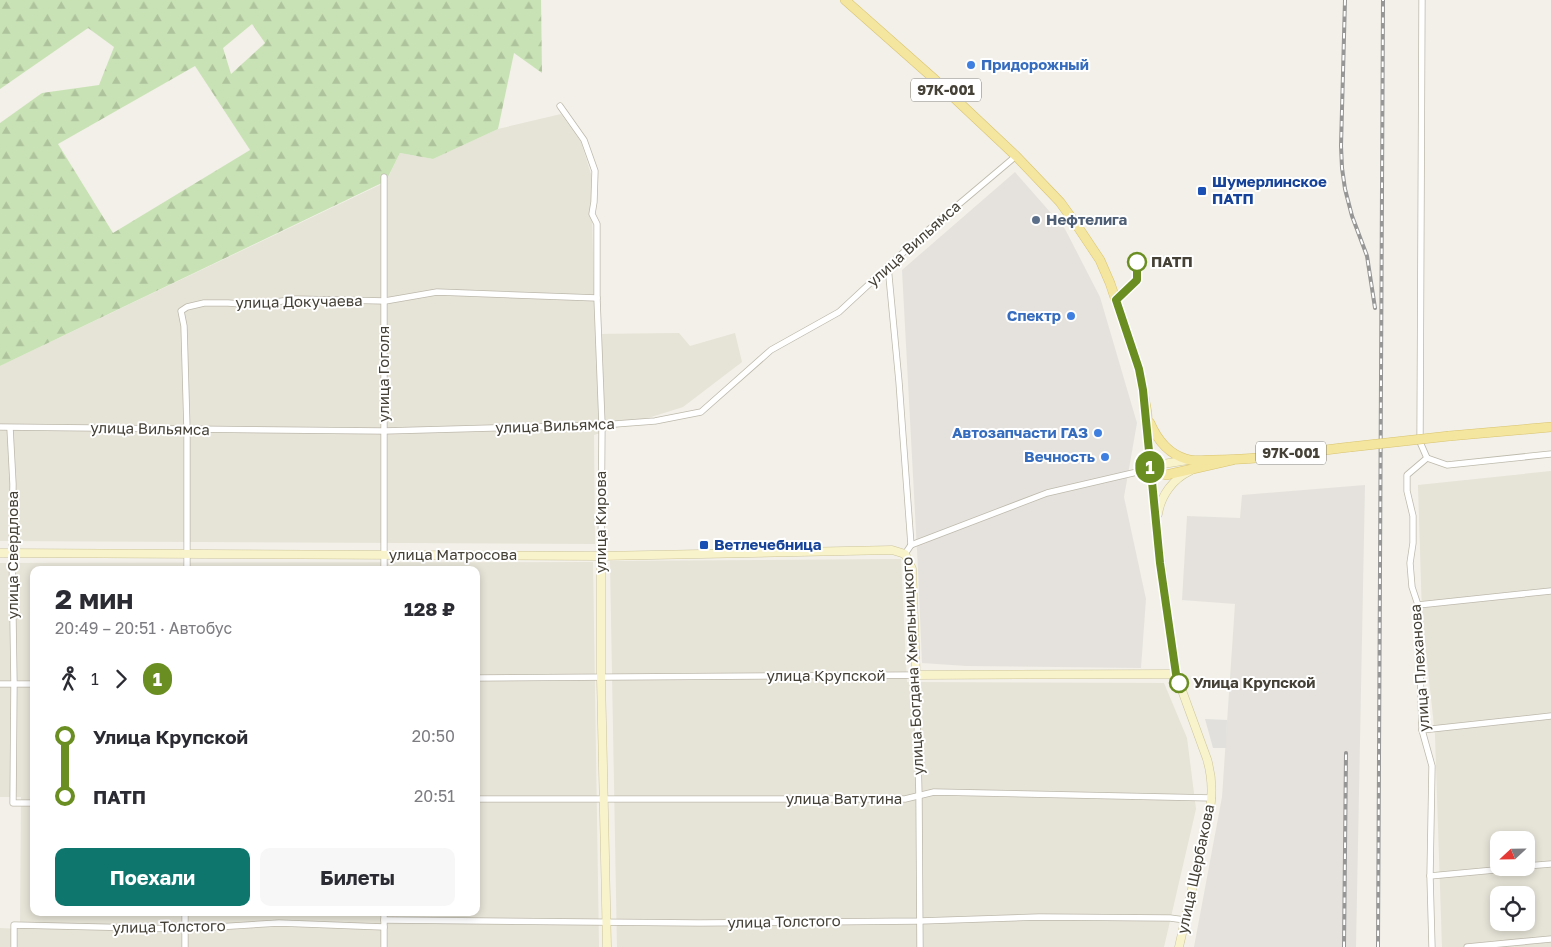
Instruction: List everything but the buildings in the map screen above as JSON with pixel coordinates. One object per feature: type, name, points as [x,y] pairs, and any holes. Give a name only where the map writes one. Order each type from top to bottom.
[{"type":"main road","name":"97К-001","points":[[846,0],[1016,156],[1060,202],[1100,260],[1116,300],[1139,369],[1146,413],[1150,469],[1166,475],[1232,460]]},
{"type":"main road","name":"97К-001","points":[[1146,413],[1150,425],[1162,443],[1177,456],[1188,460],[1232,460],[1449,436],[1551,427]]},
{"type":"street","points":[[1422,0],[1420,442],[1427,458],[1447,465],[1551,454]]},
{"type":"street","name":"улица Кирова","points":[[560,106],[584,140],[595,171],[592,214],[597,224],[597,298],[602,425],[601,678],[607,947]]},
{"type":"street","name":"улица Вильямса","points":[[0,427],[384,431],[602,425],[656,421],[701,412],[771,350],[838,312],[920,237],[1016,156]]},
{"type":"street","name":"улица Гоголя","points":[[384,177],[384,566]]},
{"type":"street","name":"улица Богдана Хмельницкого","points":[[888,266],[911,545],[904,554],[912,568],[919,796],[920,947]]},
{"type":"street","name":"улица Докучаева","points":[[187,430],[184,326],[181,311],[187,306],[228,302],[255,305],[296,299],[385,301],[437,292],[597,298]]},
{"type":"street","name":"улица Свердлова","points":[[10,428],[14,484],[12,553],[13,803],[30,803]]},
{"type":"street","points":[[187,430],[187,566]]},
{"type":"street","name":"улица Плеханова","points":[[1427,458],[1407,475],[1407,491],[1413,516],[1413,543],[1410,563],[1412,586],[1418,605],[1422,730],[1432,766],[1430,876],[1432,947]]},
{"type":"street","name":"97К-001","points":[[1150,469],[1163,464],[1188,460]]},
{"type":"street","points":[[911,545],[1047,493],[1150,469]]},
{"type":"street","name":"улица Щербакова","points":[[1150,469],[1176,674],[1209,766],[1212,786],[1212,798],[1179,947]]},
{"type":"street","points":[[1156,523],[1158,509],[1166,492],[1183,474],[1192,470]]},
{"type":"street","name":"улица Матросова","points":[[0,553],[601,556],[892,550],[904,554]]},
{"type":"street","points":[[1418,605],[1551,591]]},
{"type":"street","name":"улица Крупской","points":[[480,678],[1176,674]]},
{"type":"street","points":[[0,684],[30,684]]},
{"type":"street","points":[[1422,730],[1551,716]]},
{"type":"street","name":"улица Ватутина","points":[[480,799],[905,799],[934,792],[1212,798]]},
{"type":"street","points":[[1535,865],[1551,864]]},
{"type":"street","points":[[1430,876],[1490,870]]},
{"type":"street","points":[[185,916],[185,947]]},
{"type":"street","points":[[384,916],[384,947]]},
{"type":"street","name":"улица Толстого","points":[[384,920],[699,923],[920,921],[1039,917],[1170,918],[1185,920]]},
{"type":"street","name":"улица Толстого","points":[[14,947],[14,925],[184,929],[279,923],[384,927]]},
{"type":"street","points":[[1467,947],[1551,938]]},
{"type":"shaded area","points":[[561,114],[581,142],[591,174],[595,334],[679,333],[690,346],[735,333],[742,362],[683,407],[594,435],[595,544],[0,541],[0,366],[386,182],[400,153],[433,159],[498,129]]},
{"type":"shaded area","points":[[1015,172],[1065,229],[1100,297],[1137,423],[1124,497],[1146,599],[1141,668],[967,666],[922,663],[902,270]]},
{"type":"shaded area","points":[[1551,471],[1551,947],[1442,947],[1435,735],[1422,614],[1418,485]]},
{"type":"shaded area","points":[[1365,485],[1356,947],[1194,947],[1222,797],[1235,604],[1182,600],[1187,516],[1240,518],[1242,495]]},
{"type":"shaded area","points":[[901,559],[907,682],[1164,683],[1187,738],[1196,809],[1164,947],[617,947],[610,561]]},
{"type":"shaded area","points":[[593,562],[599,947],[0,947],[0,928],[20,929],[21,797],[0,797],[0,563]]},
{"type":"shaded area","points":[[1205,719],[1227,720],[1226,748],[1213,748]]},
{"type":"green space","points":[[0,0],[541,0],[542,73],[514,53],[498,129],[433,159],[400,153],[386,181],[0,366],[0,123],[42,93],[99,85],[114,47],[88,28],[0,89]],"holes":[[[252,24],[265,43],[231,74],[223,48]],[[195,66],[250,150],[113,233],[58,144]]]},
{"type":"railway","points":[[1345,0],[1342,168],[1352,216],[1367,256],[1375,308]]},
{"type":"railway","points":[[1378,947],[1383,0]]},
{"type":"railway","points":[[1344,947],[1346,753]]},
{"type":"bus line","name":"1","points":[[1137,262],[1137,280],[1116,300],[1139,369],[1143,390],[1160,563],[1176,674],[1179,683]]},
{"type":"place","name":"Придорожный","points":[[971,65]]},
{"type":"place","name":"Шумерлинское ПАТП","points":[[1202,191]]},
{"type":"place","name":"Нефтелига","points":[[1036,220]]},
{"type":"place","name":"ПАТП","points":[[1137,262]]},
{"type":"place","name":"Спектр","points":[[1071,316]]},
{"type":"place","name":"Автозапчасти ГАЗ","points":[[1098,433]]},
{"type":"place","name":"Вечность","points":[[1105,457]]},
{"type":"place","name":"Ветлечебница","points":[[704,545]]},
{"type":"place","name":"Улица Крупской","points":[[1179,683]]}]
